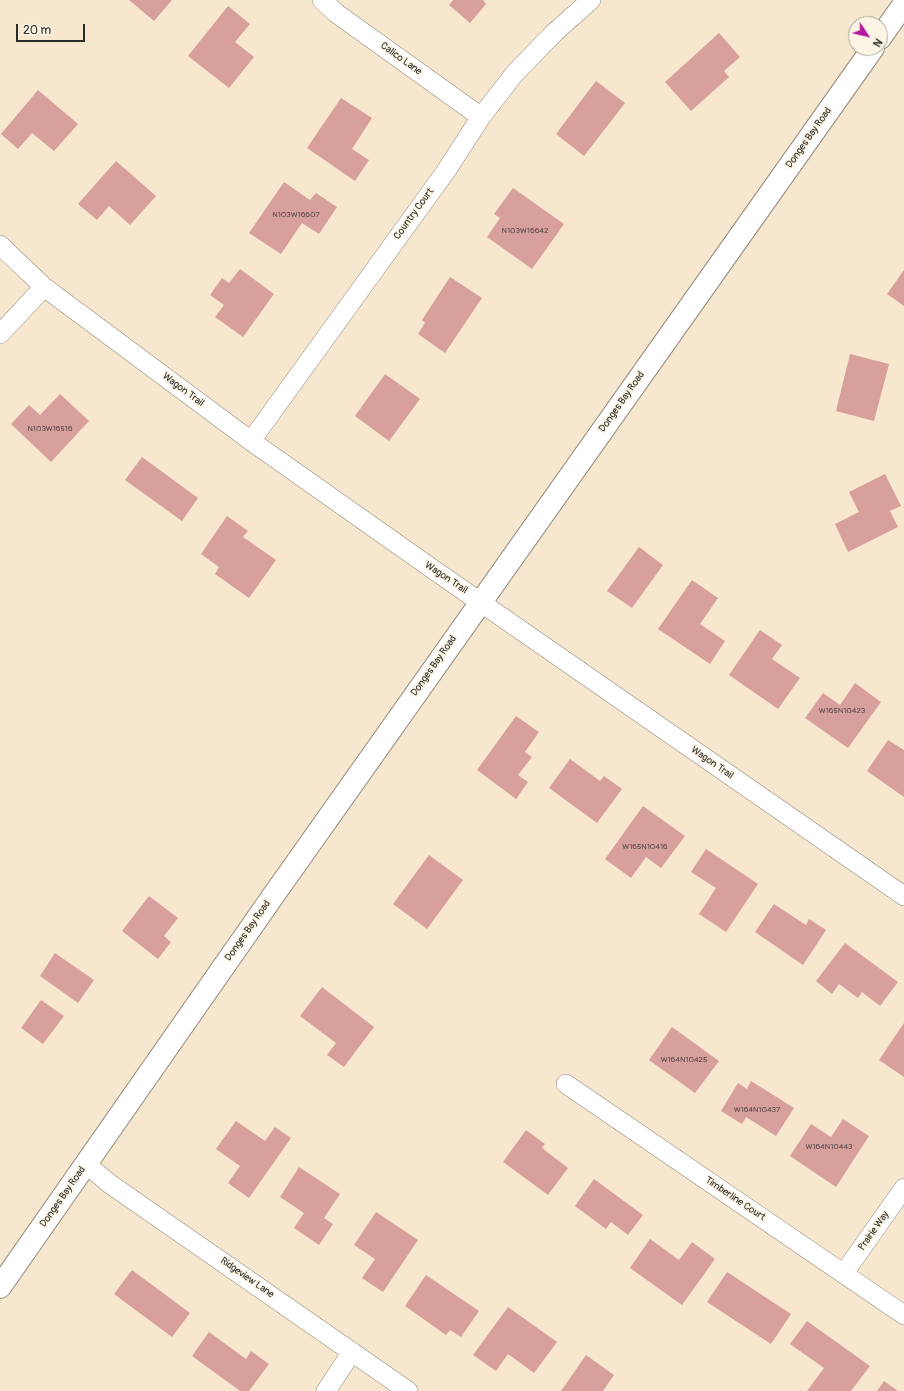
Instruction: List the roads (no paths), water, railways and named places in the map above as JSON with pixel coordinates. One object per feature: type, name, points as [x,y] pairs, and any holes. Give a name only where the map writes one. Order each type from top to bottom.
[{"type":"street","name":"Calico Lane","points":[[322,0],[336,13],[481,117]]},
{"type":"street","name":"Country Court","points":[[251,441],[446,171],[481,117],[515,73],[555,32],[591,0]]},
{"type":"street","points":[[888,27],[904,4]]},
{"type":"street","name":"Donges Bay Road","points":[[0,1287],[480,601],[867,56]]},
{"type":"street","name":"Wagon Trail","points":[[0,245],[44,287],[251,441],[434,570],[904,896]]},
{"type":"street","points":[[0,334],[44,287]]},
{"type":"street","name":"Timberline Court","points":[[566,1084],[904,1315]]},
{"type":"street","name":"Ridgeview Lane","points":[[86,1164],[110,1184],[408,1391]]},
{"type":"street","name":"Prairie Way","points":[[844,1273],[904,1188]]},
{"type":"street","points":[[326,1391],[352,1352]]}]
